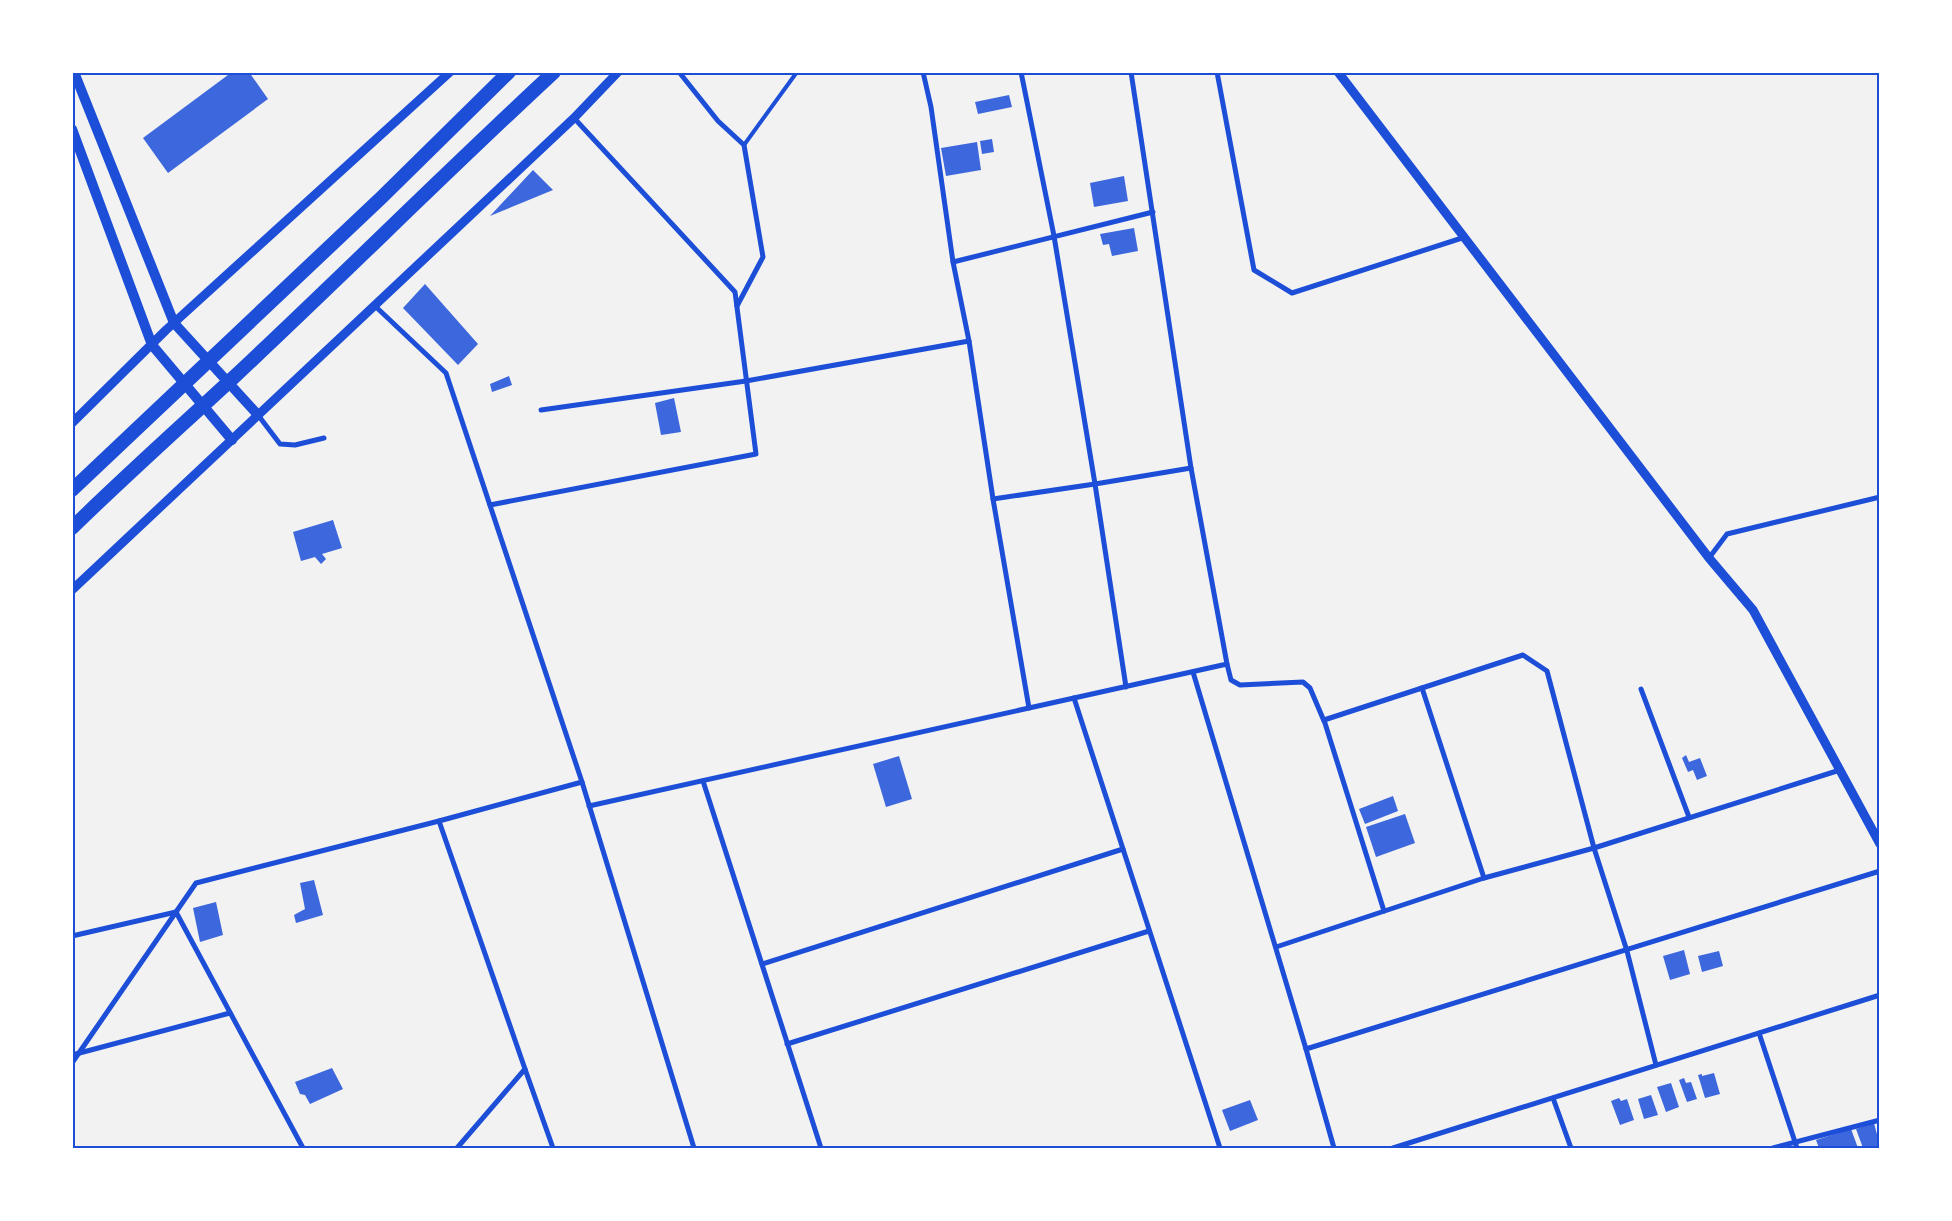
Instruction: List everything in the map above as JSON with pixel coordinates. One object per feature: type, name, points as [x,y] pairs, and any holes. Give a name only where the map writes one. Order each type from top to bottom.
[{"type":"highway","points":[[72,490],[220,352],[509,72]]},
{"type":"highway","points":[[72,528],[232,378],[438,179],[554,72]]},
{"type":"main road","points":[[74,72],[174,323],[258,415]]},
{"type":"main road","points":[[72,129],[152,345],[232,440]]},
{"type":"street","points":[[72,422],[174,323],[450,72]]},
{"type":"street","points":[[72,590],[574,118],[618,72]]},
{"type":"street","points":[[679,72],[718,120],[744,145],[763,257],[737,306]]},
{"type":"street","points":[[923,72],[931,107],[953,262],[969,341],[993,499],[1030,708]]},
{"type":"street","points":[[1021,72],[1054,236],[1126,687]]},
{"type":"street","points":[[1131,72],[1191,468],[1227,664],[1232,680],[1240,685],[1303,682],[1310,688],[1326,724],[1384,912]]},
{"type":"street","points":[[1217,72],[1254,270],[1292,294],[1462,238]]},
{"type":"street","points":[[1338,72],[1462,238],[1709,558],[1753,610],[1880,844]]},
{"type":"street","points":[[490,505],[756,454],[735,292],[574,118]]},
{"type":"street","points":[[953,262],[1153,212]]},
{"type":"street","points":[[375,306],[446,373],[582,782],[694,1148]]},
{"type":"street","points":[[541,410],[746,381],[969,341]]},
{"type":"street","points":[[258,415],[280,444],[295,445],[324,438]]},
{"type":"street","points":[[993,499],[1191,468]]},
{"type":"street","points":[[1709,558],[1727,534],[1880,497]]},
{"type":"street","points":[[1326,724],[1324,720],[1523,655],[1547,671],[1594,848],[1627,951],[1656,1065]]},
{"type":"street","points":[[589,806],[1227,664]]},
{"type":"street","points":[[1194,672],[1334,1148]]},
{"type":"street","points":[[1422,688],[1484,878]]},
{"type":"street","points":[[1641,689],[1689,817]]},
{"type":"street","points":[[1074,698],[1220,1148]]},
{"type":"street","points":[[1276,947],[1484,878],[1594,848],[1840,770]]},
{"type":"street","points":[[703,780],[822,1148]]},
{"type":"street","points":[[72,1064],[196,883],[440,821],[582,782]]},
{"type":"street","points":[[440,821],[552,1148]]},
{"type":"street","points":[[762,964],[1123,849]]},
{"type":"street","points":[[1306,1049],[1880,871]]},
{"type":"street","points":[[72,936],[176,912]]},
{"type":"street","points":[[176,912],[303,1148]]},
{"type":"street","points":[[787,1044],[1149,931]]},
{"type":"street","points":[[1393,1148],[1880,995]]},
{"type":"street","points":[[72,1055],[230,1013]]},
{"type":"street","points":[[1759,1033],[1797,1148]]},
{"type":"street","points":[[457,1148],[525,1069]]},
{"type":"street","points":[[1554,1098],[1571,1148]]},
{"type":"street","points":[[1773,1148],[1880,1120]]},
{"type":"lane","points":[[744,145],[797,72]]},
{"type":"building","points":[[232,72],[249,72],[268,99],[168,173],[143,138]]},
{"type":"building","points":[[1009,95],[1012,107],[978,114],[975,102]]},
{"type":"building","points":[[992,139],[994,152],[982,154],[980,141]]},
{"type":"building","points":[[977,142],[981,170],[946,176],[941,148]]},
{"type":"building","points":[[533,170],[553,190],[490,216]]},
{"type":"building","points":[[1124,176],[1128,201],[1094,207],[1090,183]]},
{"type":"building","points":[[1134,228],[1138,251],[1112,256],[1109,244],[1103,245],[1100,234]]},
{"type":"building","points":[[425,284],[478,344],[458,365],[403,308]]},
{"type":"building","points":[[509,376],[512,385],[492,392],[490,384]]},
{"type":"building","points":[[674,398],[681,432],[661,435],[655,403]]},
{"type":"building","points":[[333,520],[342,548],[322,554],[326,559],[321,564],[315,557],[301,561],[293,532]]},
{"type":"building","points":[[1686,755],[1689,762],[1700,758],[1707,776],[1697,780],[1693,770],[1688,772],[1682,758]]},
{"type":"building","points":[[899,756],[912,799],[886,807],[873,764]]},
{"type":"building","points":[[1393,796],[1398,811],[1365,824],[1359,809]]},
{"type":"building","points":[[1405,814],[1415,843],[1376,857],[1366,827]]},
{"type":"building","points":[[314,880],[323,915],[296,923],[294,915],[305,909],[300,883]]},
{"type":"building","points":[[216,902],[223,935],[200,942],[193,908]]},
{"type":"building","points":[[1684,950],[1690,974],[1670,980],[1663,956]]},
{"type":"building","points":[[1719,951],[1723,966],[1702,972],[1698,956]]},
{"type":"building","points":[[332,1068],[343,1089],[310,1104],[305,1095],[300,1094],[295,1082]]},
{"type":"building","points":[[1714,1073],[1720,1094],[1705,1098],[1698,1075]]},
{"type":"building","points":[[1684,1078],[1686,1083],[1691,1082],[1697,1099],[1687,1102],[1679,1080]]},
{"type":"building","points":[[1671,1083],[1679,1107],[1666,1112],[1657,1087]]},
{"type":"building","points":[[1651,1095],[1658,1115],[1644,1119],[1638,1099]]},
{"type":"building","points":[[1619,1098],[1621,1101],[1627,1099],[1634,1120],[1620,1125],[1611,1101]]},
{"type":"building","points":[[1250,1100],[1258,1120],[1230,1131],[1222,1110]]},
{"type":"building","points":[[1874,1123],[1880,1146],[1863,1148],[1856,1129]]},
{"type":"building","points":[[1851,1129],[1858,1148],[1819,1148],[1816,1140]]}]
